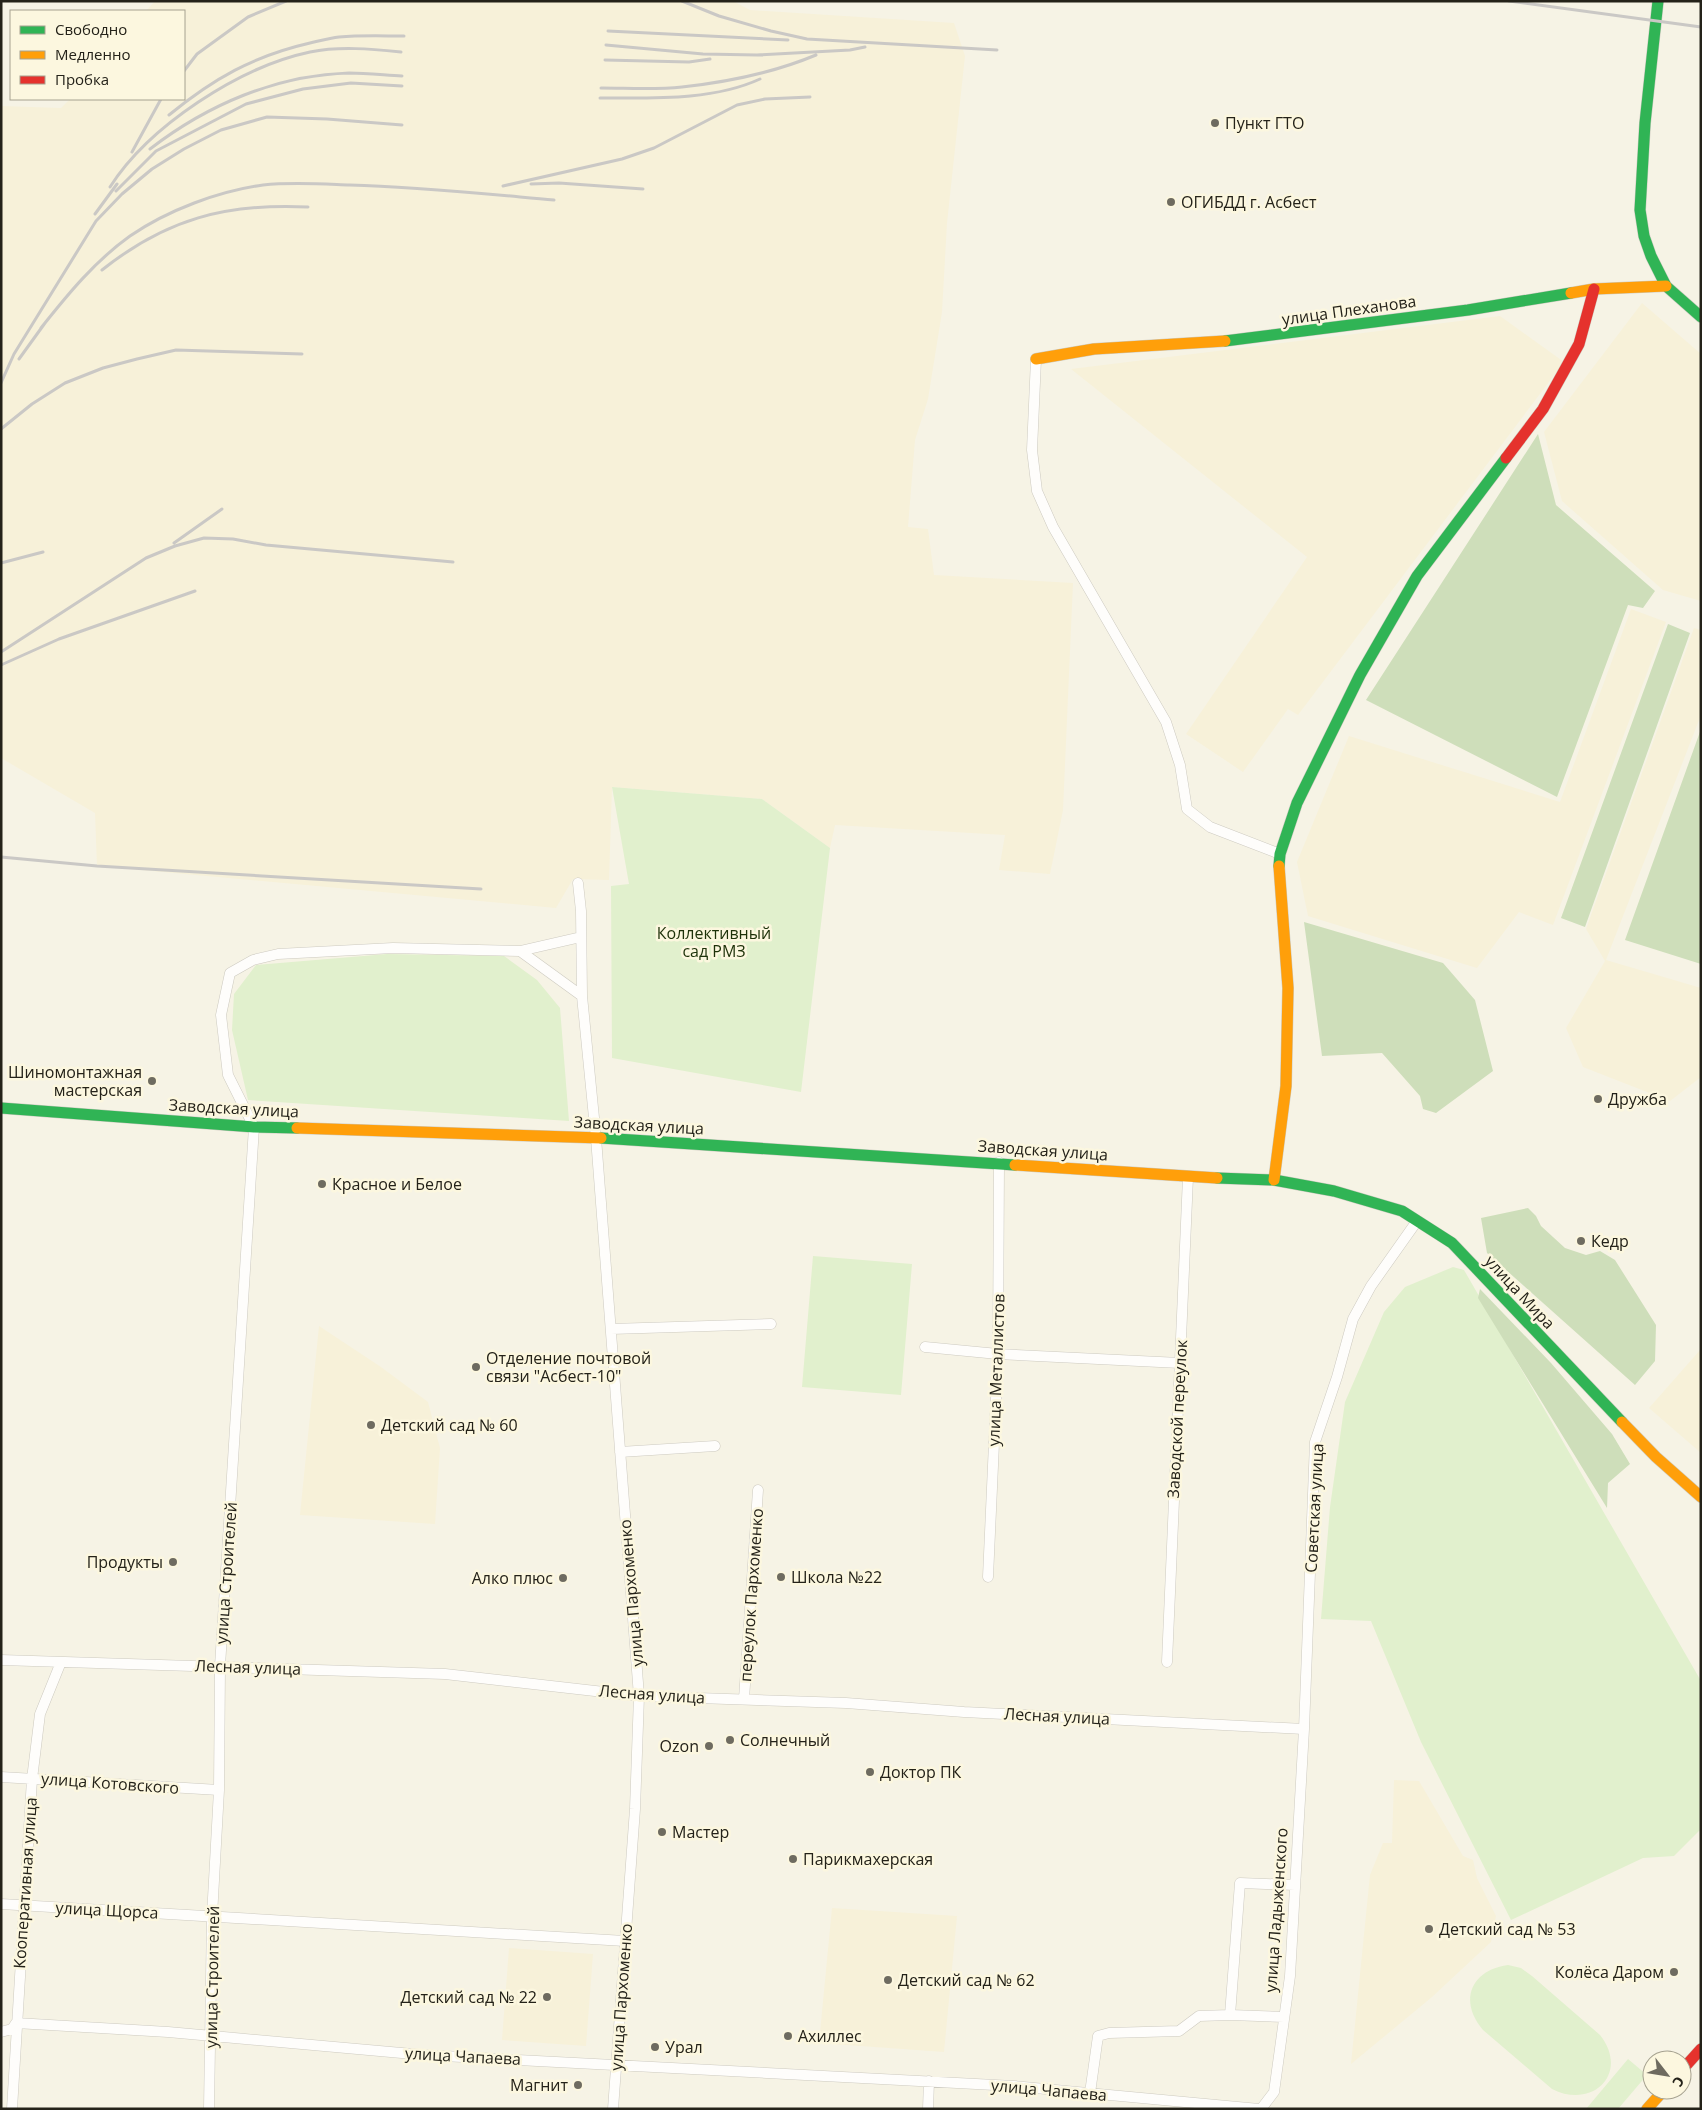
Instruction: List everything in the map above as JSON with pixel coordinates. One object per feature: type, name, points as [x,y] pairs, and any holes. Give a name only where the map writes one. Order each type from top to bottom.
[{"type":"street","points":[[1658,1],[1645,123],[1640,210],[1644,236],[1651,256],[1666,286],[1701,317]]},
{"type":"street","name":"улица Плеханова","points":[[1036,359],[1094,349],[1241,340],[1468,310],[1594,289],[1666,286]]},
{"type":"street","points":[[1274,1180],[1286,1086],[1288,988],[1278,873],[1280,854],[1297,804],[1360,675],[1417,576],[1543,408],[1579,344],[1594,289]]},
{"type":"street","points":[[1036,359],[1032,450],[1037,491],[1053,527],[1166,722],[1180,765],[1187,809],[1210,827],[1280,854]]},
{"type":"street","name":"улица Пархоменко","points":[[578,883],[582,996],[596,1138],[640,1696],[636,1809],[612,2109]]},
{"type":"street","points":[[254,1127],[228,1075],[222,1015],[230,972],[253,960],[278,954],[393,948],[520,951],[581,937]]},
{"type":"street","points":[[520,951],[582,996]]},
{"type":"street","name":"Заводская улица","points":[[1,1108],[254,1127],[596,1138],[998,1162],[1188,1177],[1274,1180]]},
{"type":"street","name":"улица Строителей","points":[[209,2109],[212,1916],[219,1790],[220,1666],[254,1127]]},
{"type":"street","name":"улица Металлистов","points":[[988,1577],[998,1354],[998,1162]]},
{"type":"street","name":"Заводской переулок","points":[[1166,1662],[1188,1177]]},
{"type":"street","name":"улица Мира","points":[[1274,1180],[1334,1191],[1402,1211],[1452,1243],[1656,1457],[1701,1498]]},
{"type":"street","name":"Советская улица","points":[[1304,1729],[1315,1442],[1337,1377],[1353,1319],[1371,1286],[1417,1221]]},
{"type":"street","points":[[611,1329],[771,1324]]},
{"type":"street","points":[[925,1347],[998,1354],[1180,1363]]},
{"type":"street","points":[[620,1452],[715,1446]]},
{"type":"street","name":"переулок Пархоменко","points":[[744,1699],[758,1490]]},
{"type":"street","name":"Лесная улица","points":[[1,1660],[445,1674],[640,1696],[846,1703],[964,1712],[1304,1729]]},
{"type":"street","name":"Кооперативная улица","points":[[12,2109],[32,1778],[40,1714],[61,1662]]},
{"type":"street","name":"улица Ладыженского","points":[[1274,2092],[1290,1976],[1304,1729]]},
{"type":"street","name":"улица Котовского","points":[[1,1777],[219,1790]]},
{"type":"street","points":[[1230,2015],[1240,1883],[1295,1885]]},
{"type":"street","name":"улица Щорса","points":[[1,1904],[625,1941]]},
{"type":"street","points":[[1090,2093],[1098,2036],[1110,2033],[1179,2032],[1199,2016],[1284,2017]]},
{"type":"street","points":[[1,2032],[12,2029],[16,2023]]},
{"type":"street","name":"улица Чапаева","points":[[16,2023],[211,2036],[424,2055],[929,2081],[1090,2093],[1260,2109],[1274,2092]]},
{"type":"street","points":[[1692,2059],[1701,2049]]},
{"type":"street","points":[[928,2109],[929,2081]]},
{"type":"shaded area","points":[[155,1],[733,1],[750,10],[954,23],[965,56],[947,223],[942,312],[928,399],[915,440],[908,527],[928,529],[934,575],[1073,583],[1063,810],[1050,874],[999,870],[1005,835],[835,825],[830,848],[762,799],[612,787],[609,880],[573,879],[556,908],[97,866],[95,813],[1,758],[1,106],[61,108],[69,100],[185,100],[185,10],[147,10]]},
{"type":"shaded area","points":[[1642,303],[1701,354],[1701,601],[1663,590],[1562,501],[1544,432]]},
{"type":"shaded area","points":[[1500,316],[1564,362],[1298,715],[1288,709],[1243,772],[1186,734],[1307,557],[1071,369]]},
{"type":"shaded area","points":[[1631,609],[1666,622],[1553,925],[1519,912],[1477,968],[1308,916],[1297,862],[1349,736],[1560,802]]},
{"type":"shaded area","points":[[1694,628],[1701,630],[1701,715],[1606,960],[1701,988],[1701,1077],[1670,1101],[1583,1067],[1566,1028],[1605,961],[1586,929]]},
{"type":"shaded area","name":"Детский сад № 60","points":[[319,1326],[381,1367],[428,1402],[440,1448],[435,1524],[300,1515]]},
{"type":"shaded area","points":[[1701,1349],[1701,1453],[1649,1408]]},
{"type":"shaded area","name":"Детский сад № 53","points":[[1394,1780],[1419,1781],[1463,1856],[1473,1860],[1477,1878],[1496,1916],[1491,1942],[1432,1997],[1351,2064],[1370,1875],[1383,1843],[1392,1843]]},
{"type":"shaded area","name":"Детский сад № 62","points":[[832,1908],[957,1916],[944,2052],[819,2043]]},
{"type":"shaded area","name":"Детский сад № 22","points":[[509,1948],[593,1954],[586,2046],[502,2040]]},
{"type":"green space","points":[[1538,434],[1556,505],[1655,591],[1643,608],[1628,605],[1557,797],[1366,700]]},
{"type":"green space","points":[[1668,624],[1690,633],[1585,927],[1561,918]]},
{"type":"green space","points":[[1701,729],[1701,964],[1625,940]]},
{"type":"green space","name":"Коллективный сад РМЗ","points":[[612,787],[762,799],[830,848],[801,1092],[612,1058],[611,886],[629,884]]},
{"type":"green space","points":[[1304,922],[1443,963],[1475,1000],[1493,1071],[1436,1113],[1423,1109],[1420,1096],[1382,1053],[1322,1056]]},
{"type":"green space","points":[[387,954],[504,956],[537,980],[560,1008],[569,1121],[248,1100],[232,1030],[234,994],[256,965]]},
{"type":"green space","points":[[1528,1208],[1536,1216],[1541,1226],[1565,1248],[1586,1255],[1600,1251],[1615,1260],[1656,1325],[1655,1361],[1635,1385],[1487,1253],[1481,1218]]},
{"type":"green space","points":[[813,1256],[912,1264],[901,1395],[802,1387]]},
{"type":"green space","points":[[1453,1267],[1464,1270],[1701,1681],[1701,1829],[1674,1856],[1643,1858],[1511,1920],[1421,1742],[1371,1621],[1321,1619],[1330,1507],[1345,1402],[1384,1312],[1405,1287]]},
{"type":"green space","points":[[1480,1289],[1551,1363],[1612,1434],[1630,1464],[1608,1483],[1607,1508],[1478,1298]]},
{"type":"green space","points":[[1508,1965],[1521,1968],[1532,1976],[1600,2035],[1608,2049],[1611,2062],[1609,2074],[1603,2084],[1593,2091],[1581,2095],[1567,2094],[1552,2089],[1483,2030],[1475,2019],[1471,2008],[1472,1988],[1485,1973]]},
{"type":"green space","points":[[1628,2059],[1642,2071],[1642,2081],[1618,2109],[1586,2109]]},
{"type":"railway","points":[[185,70],[197,54],[248,17],[286,1]]},
{"type":"railway","points":[[682,1],[719,16],[807,39],[997,50]]},
{"type":"railway","points":[[1509,1],[1701,27]]},
{"type":"railway","points":[[608,31],[788,40]]},
{"type":"railway","points":[[169,115],[202,90],[235,70],[289,48],[336,37],[404,36]]},
{"type":"railway","points":[[606,45],[703,54],[757,55],[850,50],[865,47]]},
{"type":"railway","points":[[110,187],[127,164],[172,121],[198,102],[254,71],[283,60],[321,50],[356,49],[401,52]]},
{"type":"railway","points":[[601,88],[682,87],[716,82],[767,72],[816,55]]},
{"type":"railway","points":[[605,60],[689,62],[710,59]]},
{"type":"railway","points":[[150,149],[172,133],[219,106],[269,86],[322,75],[349,73],[402,76]]},
{"type":"railway","points":[[600,98],[661,98],[702,95],[741,86],[760,79]]},
{"type":"railway","points":[[116,191],[156,151],[246,104],[303,89],[351,83],[402,86]]},
{"type":"railway","points":[[503,186],[622,159],[654,148],[737,105],[765,99],[810,97]]},
{"type":"railway","points":[[132,152],[160,100]]},
{"type":"railway","points":[[1,383],[14,354],[96,221],[122,194],[152,169],[184,149],[221,130],[267,117],[327,119],[402,125]]},
{"type":"railway","points":[[531,184],[559,183],[643,189]]},
{"type":"railway","points":[[95,214],[117,184]]},
{"type":"railway","points":[[41,328],[94,267],[130,236],[177,210],[229,192],[263,185],[318,184],[426,189],[554,200]]},
{"type":"railway","points":[[102,270],[126,252],[150,238],[198,218],[250,208],[278,206],[308,207]]},
{"type":"railway","points":[[19,359],[45,323]]},
{"type":"railway","points":[[1,429],[32,404],[65,383],[103,368],[137,359],[176,350],[302,354]]},
{"type":"railway","points":[[174,543],[222,509]]},
{"type":"railway","points":[[1,652],[146,558],[175,546],[204,538],[233,539],[266,545],[453,562]]},
{"type":"railway","points":[[1,563],[43,552]]},
{"type":"railway","points":[[1,665],[59,639],[195,591]]},
{"type":"railway","points":[[1,857],[97,866],[481,889]]},
{"type":"traffic: fast","points":[[1658,1],[1645,123],[1640,210],[1644,236],[1651,256],[1666,286],[1701,317]]},
{"type":"traffic: fast","points":[[1225,341],[1468,310],[1571,293]]},
{"type":"traffic: fast","points":[[1279,866],[1280,854],[1297,803],[1360,675],[1417,576],[1506,458]]},
{"type":"traffic: fast","points":[[1,1108],[254,1127],[297,1128]]},
{"type":"traffic: fast","points":[[601,1138],[1015,1165]]},
{"type":"traffic: fast","points":[[1217,1178],[1274,1180],[1334,1191],[1402,1211],[1452,1243],[1622,1422]]},
{"type":"traffic: slow","points":[[1571,293],[1594,289],[1666,286]]},
{"type":"traffic: slow","points":[[1036,359],[1094,349],[1225,341]]},
{"type":"traffic: slow","points":[[1274,1180],[1286,1086],[1288,988],[1279,866]]},
{"type":"traffic: slow","points":[[297,1128],[601,1138]]},
{"type":"traffic: slow","points":[[1015,1165],[1217,1178]]},
{"type":"traffic: slow","points":[[1622,1422],[1656,1457],[1701,1497]]},
{"type":"traffic: slow","points":[[1647,2109],[1655,2100]]},
{"type":"traffic: jam","points":[[1506,458],[1543,409],[1579,344],[1594,289]]},
{"type":"traffic: jam","points":[[1692,2059],[1701,2049]]},
{"type":"place","name":"Пункт ГТО","points":[[1215,123]]},
{"type":"place","name":"ОГИБДД г. Асбест","points":[[1171,202]]},
{"type":"place","name":"Шиномонтажная мастерская","points":[[152,1081]]},
{"type":"place","name":"Дружба","points":[[1598,1099]]},
{"type":"place","name":"Красное и Белое","points":[[322,1184]]},
{"type":"place","name":"Кедр","points":[[1581,1241]]},
{"type":"place","name":"Отделение почтовой связи \"Асбест-10\"","points":[[476,1367]]},
{"type":"place","name":"Детский сад № 60","points":[[371,1425]]},
{"type":"place","name":"Продукты","points":[[173,1562]]},
{"type":"place","name":"Школа №22","points":[[781,1577]]},
{"type":"place","name":"Алко плюс","points":[[563,1578]]},
{"type":"place","name":"Солнечный","points":[[730,1740]]},
{"type":"place","name":"Ozon","points":[[709,1746]]},
{"type":"place","name":"Доктор ПК","points":[[870,1772]]},
{"type":"place","name":"Мастер","points":[[662,1832]]},
{"type":"place","name":"Парикмахерская","points":[[793,1859]]},
{"type":"place","name":"Детский сад № 53","points":[[1429,1929]]},
{"type":"place","name":"Колёса Даром","points":[[1674,1972]]},
{"type":"place","name":"Детский сад № 62","points":[[888,1980]]},
{"type":"place","name":"Детский сад № 22","points":[[547,1997]]},
{"type":"place","name":"Ахиллес","points":[[788,2036]]},
{"type":"place","name":"Урал","points":[[655,2047]]},
{"type":"place","name":"Магнит","points":[[578,2085]]}]
